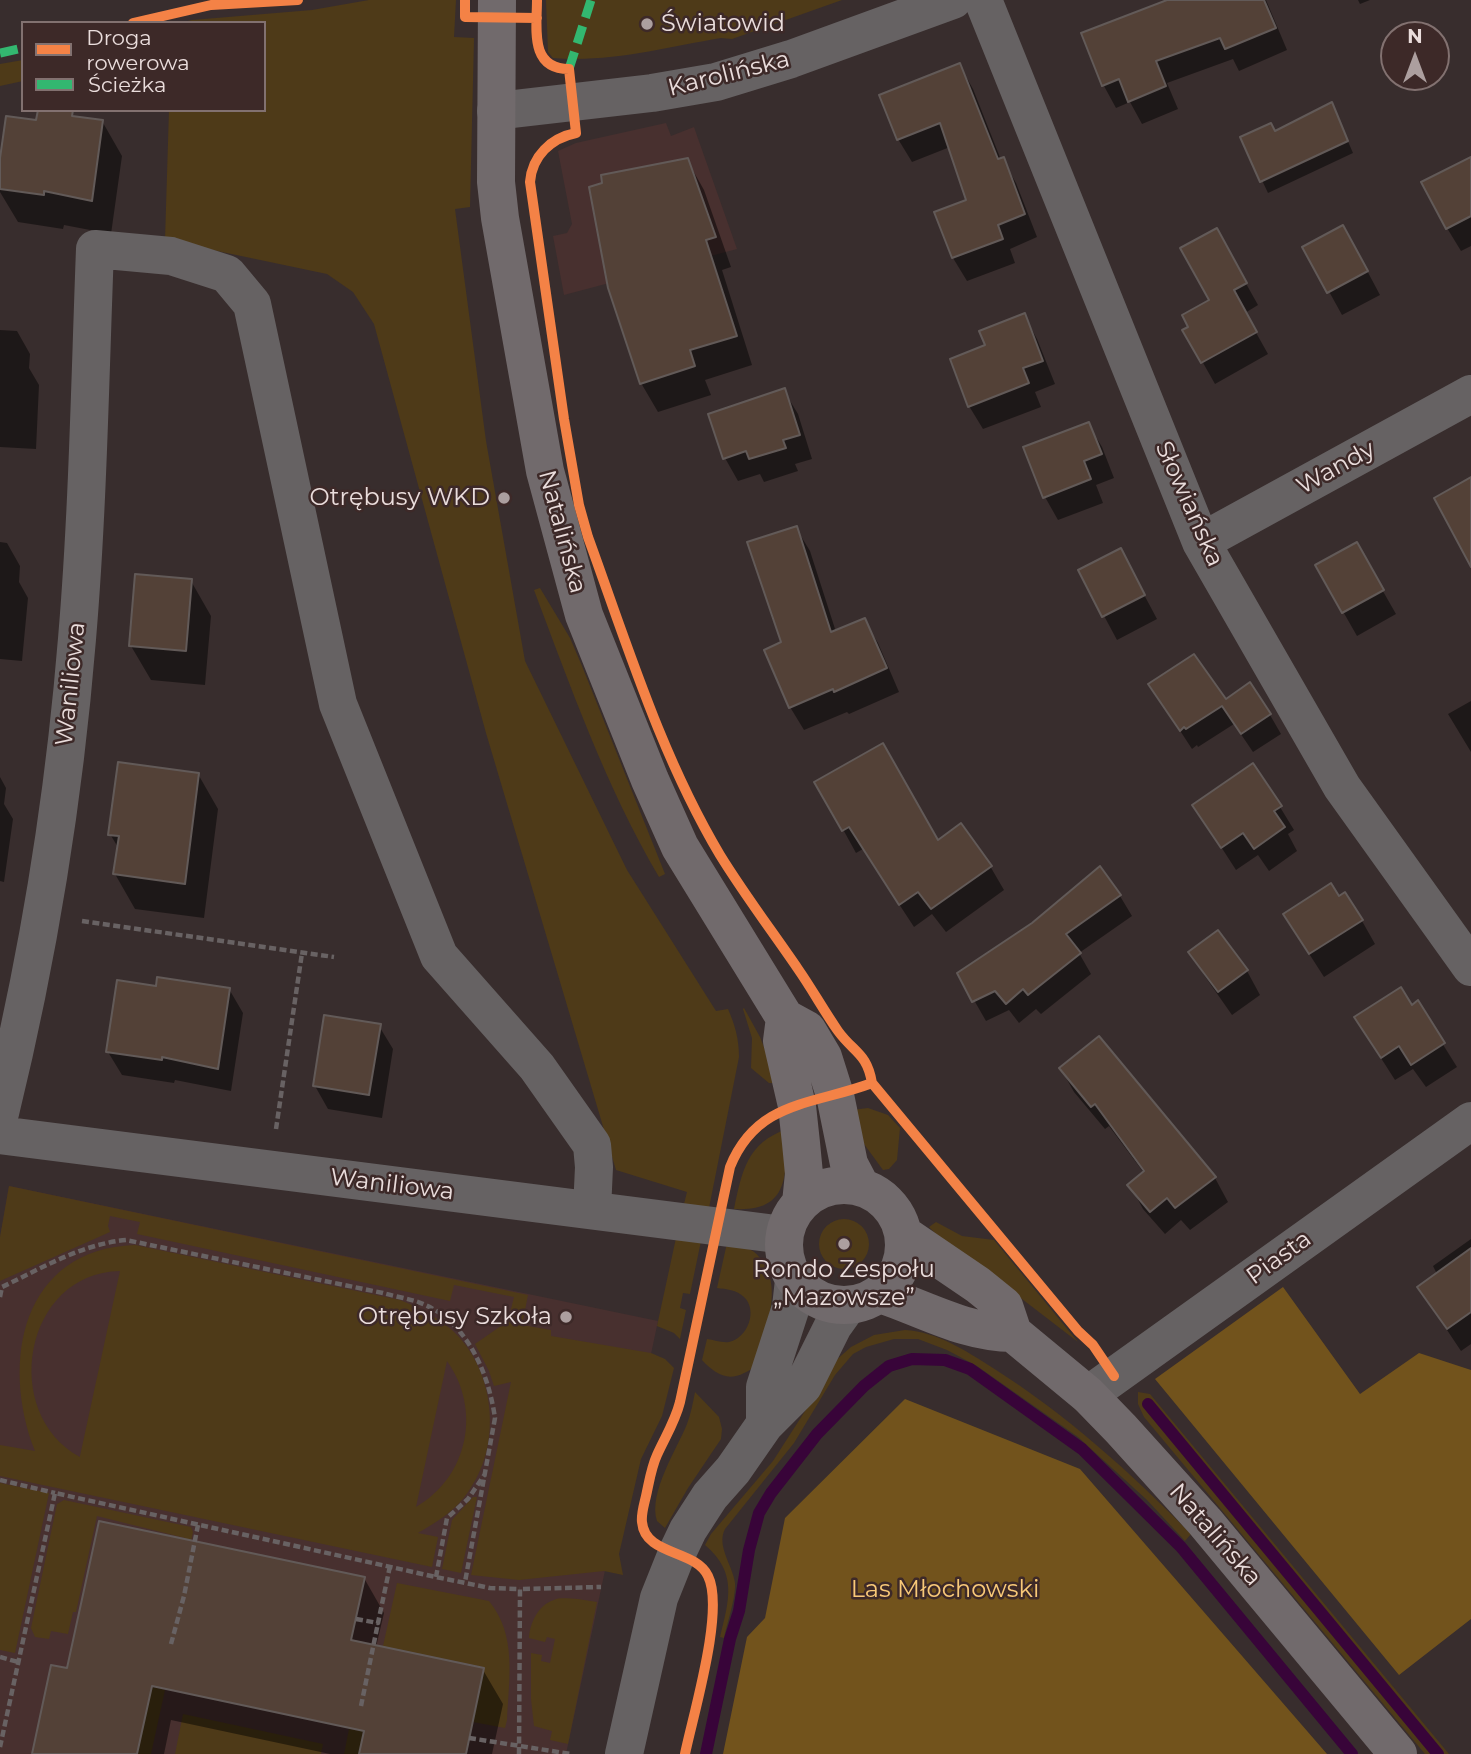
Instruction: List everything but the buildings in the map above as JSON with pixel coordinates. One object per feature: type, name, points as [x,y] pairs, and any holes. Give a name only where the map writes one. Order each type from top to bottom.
[{"type":"main road","name":"Natalińska","points":[[497,0],[496,182],[500,218],[545,471],[584,615],[650,780],[680,847],[785,1018],[807,1030],[823,1057],[835,1095],[849,1164],[861,1187]]},
{"type":"main road","points":[[785,1018],[782,1041],[797,1106],[804,1174],[784,1251],[794,1280],[818,1300],[833,1305],[864,1300],[992,1333],[1013,1333]]},
{"type":"main road","points":[[792,1219],[814,1193],[829,1187],[861,1187],[884,1201],[897,1218],[903,1234],[904,1250],[900,1267],[892,1282],[864,1300]]},
{"type":"main road","name":"Natalińska","points":[[903,1234],[1004,1306],[1013,1333],[1088,1395],[1205,1522],[1398,1754]]},
{"type":"street","name":"Karolińska","points":[[496,111],[620,97],[716,82],[791,59],[953,0]]},
{"type":"street","name":"Słowiańska","points":[[983,0],[1201,542],[1342,787],[1471,967]]},
{"type":"street","name":"Waniliowa","points":[[0,1113],[47,885],[70,705],[77,639],[87,473],[95,248],[172,256],[227,274],[252,304],[338,704],[439,956],[537,1066],[592,1144],[592,1210]]},
{"type":"street","name":"Wandy","points":[[1201,542],[1471,394]]},
{"type":"street","name":"Piasta","points":[[1088,1395],[1471,1121]]},
{"type":"street","name":"Waniliowa","points":[[0,1135],[592,1210],[792,1219]]},
{"type":"street","points":[[765,1424],[765,1387],[791,1307],[794,1280]]},
{"type":"street","points":[[624,1754],[654,1619],[669,1571],[697,1516],[765,1424],[803,1386],[833,1325],[864,1300]]},
{"type":"path","points":[[74,919],[334,957]]},
{"type":"path","points":[[275,1136],[302,953]]},
{"type":"path","points":[[0,1297],[2,1287],[69,1255],[104,1242],[126,1240],[416,1301],[431,1308],[458,1329],[483,1369],[492,1394],[495,1418],[464,1582]]},
{"type":"path","points":[[436,1577],[447,1518],[468,1499],[486,1472]]},
{"type":"path","points":[[0,1480],[490,1588],[601,1587]]},
{"type":"path","points":[[0,1747],[55,1493]]},
{"type":"path","points":[[171,1644],[198,1525]]},
{"type":"path","points":[[361,1706],[390,1566]]},
{"type":"path","points":[[519,1754],[520,1589]]},
{"type":"path","points":[[356,1619],[378,1623]]},
{"type":"path","points":[[0,1657],[19,1662]]},
{"type":"path","points":[[469,1738],[571,1754]]},
{"type":"shaded area","points":[[369,0],[456,0],[454,37],[474,38],[470,207],[455,209],[486,441],[525,661],[627,870],[716,1011],[728,1009],[733,1021],[739,1057],[709,1208],[684,1204],[687,1192],[616,1170],[486,733],[374,324],[353,292],[327,274],[165,240],[169,112],[266,112],[266,21],[188,21],[312,10]]},
{"type":"shaded area","points":[[546,0],[842,0],[732,39],[721,38],[617,56],[574,59],[553,58],[548,52]]},
{"type":"shaded area","points":[[21,60],[21,81],[0,86],[0,64]]},
{"type":"shaded area","points":[[666,123],[671,136],[694,127],[737,249],[564,295],[553,236],[567,233],[572,224],[558,151],[576,143]]},
{"type":"shaded area","points":[[540,588],[570,638],[582,666],[665,874],[659,877],[622,808],[591,736],[534,590]]},
{"type":"shaded area","points":[[744,1008],[760,1037],[778,1083],[769,1083],[751,1068],[752,1038]]},
{"type":"shaded area","points":[[868,1108],[888,1115],[900,1128],[897,1160],[889,1169],[883,1170],[864,1144],[852,1110]]},
{"type":"shaded area","points":[[787,1129],[785,1174],[776,1197],[753,1208],[734,1209],[748,1160],[763,1142]]},
{"type":"shaded area","points":[[9,1186],[658,1321],[566,1754],[0,1754],[0,1238]]},
{"type":"shaded area","points":[[9,1186],[528,1295],[522,1325],[551,1330],[551,1336],[651,1353],[665,1359],[674,1368],[662,1416],[641,1459],[619,1554],[623,1575],[604,1571],[519,1580],[471,1575],[511,1382],[494,1386],[475,1344],[508,1321],[514,1297],[454,1285],[450,1301],[137,1234],[140,1222],[110,1216],[110,1232],[0,1281],[0,1237]]},
{"type":"shaded area","points":[[844,1219],[862,1226],[869,1244],[862,1262],[844,1269],[826,1262],[819,1244],[826,1226]]},
{"type":"shaded area","points":[[936,1222],[962,1236],[994,1240],[1078,1342],[1022,1299],[961,1259],[929,1227]]},
{"type":"shaded area","points":[[676,1238],[701,1241],[690,1294],[683,1293],[680,1308],[686,1310],[680,1339],[674,1333],[657,1326]]},
{"type":"shaded area","points":[[727,1243],[745,1247],[757,1254],[770,1276],[772,1296],[756,1363],[748,1371],[732,1377],[716,1372],[702,1360],[707,1339],[729,1342],[741,1335],[749,1323],[750,1309],[744,1297],[731,1290],[717,1288]]},
{"type":"shaded area","points":[[135,1245],[400,1300],[432,1315],[453,1331],[481,1372],[490,1413],[489,1434],[486,1455],[468,1492],[452,1510],[418,1533],[438,1537],[432,1567],[0,1476],[0,1445],[35,1451],[25,1416],[20,1381],[21,1347],[30,1316],[44,1288],[67,1266],[97,1251]],"holes":[[[120,1271],[80,1456],[80,1457],[55,1437],[39,1410],[32,1380],[34,1349],[44,1319],[62,1295],[87,1278]],[[447,1361],[458,1380],[464,1400],[464,1441],[458,1461],[448,1478],[434,1494],[416,1507]]]},
{"type":"shaded area","points":[[905,1330],[929,1334],[951,1343],[1047,1405],[1097,1445],[1191,1534],[1185,1541],[1147,1500],[1078,1437],[977,1366],[918,1339],[894,1339],[866,1347],[853,1354],[835,1375],[794,1443],[725,1529],[722,1542],[734,1576],[735,1589],[724,1638],[720,1637],[728,1588],[723,1566],[705,1545],[711,1534],[773,1461],[834,1362],[851,1347],[874,1335]]},
{"type":"shaded area","points":[[695,1392],[719,1417],[721,1439],[665,1528],[657,1521],[656,1498],[665,1471],[687,1424]]},
{"type":"shaded area","points":[[1138,1392],[1150,1394],[1449,1754],[1425,1754],[1144,1417],[1138,1404]]},
{"type":"shaded area","points":[[0,1483],[49,1493],[15,1653],[0,1650]]},
{"type":"shaded area","points":[[473,1497],[477,1497],[461,1573],[442,1569],[452,1520]]},
{"type":"shaded area","points":[[64,1500],[191,1527],[193,1532],[179,1594],[163,1650],[185,1538],[97,1516],[76,1612],[73,1612],[68,1634],[51,1631],[49,1639],[35,1637],[31,1628],[57,1504]]},
{"type":"shaded area","points":[[397,1583],[489,1601],[498,1614],[508,1643],[510,1673],[505,1728],[473,1722],[483,1667],[383,1646]]},
{"type":"shaded area","points":[[562,1598],[597,1602],[568,1744],[550,1740],[552,1731],[534,1726],[531,1653],[542,1655],[541,1661],[550,1663],[555,1639],[547,1637],[545,1642],[529,1638],[533,1621],[539,1610],[548,1602]]},
{"type":"shaded area","points":[[152,1687],[165,1690],[151,1754],[137,1754]]},
{"type":"shaded area","points":[[183,1714],[323,1744],[321,1754],[175,1754]]},
{"type":"shaded area","points":[[349,1729],[363,1731],[359,1754],[344,1754]]},
{"type":"green space","points":[[1283,1287],[1360,1394],[1419,1353],[1471,1370],[1471,1619],[1399,1675],[1155,1379]]},
{"type":"green space","name":"Las Młochowski","points":[[905,1399],[1080,1469],[1327,1754],[723,1754],[747,1637],[765,1618],[785,1518]]},
{"type":"waterway","points":[[706,1754],[759,1513],[771,1493],[817,1434],[864,1386],[889,1366],[912,1359],[945,1360],[970,1369],[1082,1449],[1181,1547],[1352,1754]]},
{"type":"waterway","points":[[1148,1404],[1438,1754]]},
{"type":"marked path","points":[[569,69],[591,0]]},
{"type":"marked path","points":[[0,53],[21,48]]},
{"type":"cycle path","points":[[142,21],[211,5],[298,0]]},
{"type":"cycle path","points":[[465,0],[465,17],[537,18]]},
{"type":"cycle path","points":[[537,0],[538,45],[547,62],[569,69],[576,133],[559,139],[544,150],[535,164],[530,182],[564,419],[579,505],[588,537],[631,659],[663,739],[680,779],[720,855],[838,1031],[863,1059],[872,1083],[1078,1331],[1093,1345],[1114,1376]]},
{"type":"cycle path","points":[[685,1754],[706,1663],[713,1613],[712,1592],[708,1576],[702,1567],[652,1541],[645,1533],[642,1516],[653,1465],[680,1402],[730,1167],[741,1145],[755,1129],[772,1117],[789,1108],[872,1083]]},
{"type":"place","name":"Światowid","points":[[647,24]]},
{"type":"place","name":"Otrębusy WKD","points":[[504,498]]},
{"type":"place","name":"Rondo Zespołu „Mazowsze”","points":[[844,1244]]},
{"type":"place","name":"Otrębusy Szkoła","points":[[566,1317]]}]
